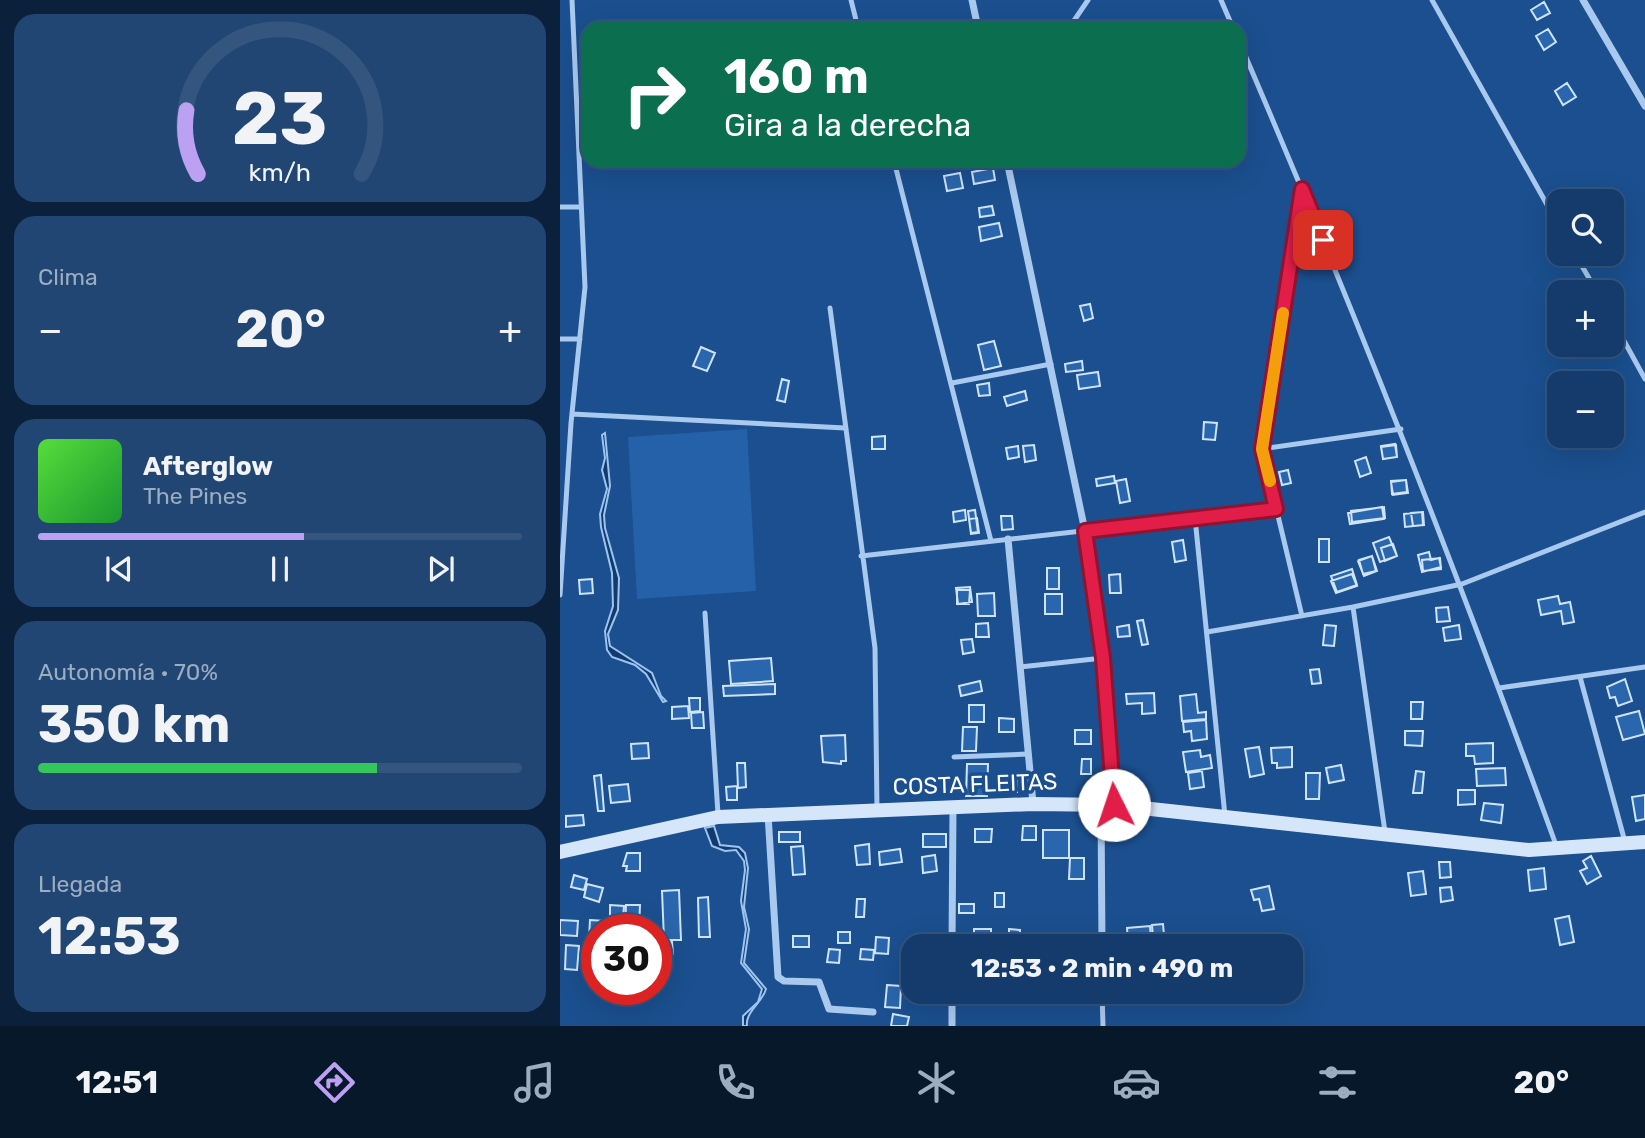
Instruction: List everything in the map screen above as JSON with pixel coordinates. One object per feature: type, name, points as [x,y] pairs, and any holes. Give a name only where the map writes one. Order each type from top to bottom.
[{"type":"main road","name":"COSTA FLEITAS","points":[[560,852],[719,817],[1033,804],[1108,804],[1385,832],[1501,848],[1558,850],[1645,842]]},
{"type":"street","points":[[972,0],[976,21]]},
{"type":"street","points":[[1583,0],[1645,106]]},
{"type":"street","points":[[1009,168],[1085,531],[1103,658],[1108,804],[1103,934]]},
{"type":"street","points":[[1008,539],[1033,804]]},
{"type":"street","points":[[953,807],[953,934]]},
{"type":"street","points":[[768,813],[778,977],[784,981],[819,982],[829,1009],[873,1012]]},
{"type":"street","points":[[952,1004],[952,1026]]},
{"type":"lane","points":[[560,595],[572,414],[585,287],[572,0]]},
{"type":"lane","points":[[851,0],[856,21]]},
{"type":"lane","points":[[1074,21],[1088,0]]},
{"type":"lane","points":[[1221,0],[1230,21]]},
{"type":"lane","points":[[1432,0],[1547,205]]},
{"type":"lane","points":[[1246,57],[1401,429],[1462,584],[1558,850]]},
{"type":"lane","points":[[896,168],[991,541]]},
{"type":"lane","points":[[1302,189],[1262,449],[1302,616]]},
{"type":"lane","points":[[560,207],[581,207]]},
{"type":"lane","points":[[830,309],[875,648],[877,810]]},
{"type":"lane","points":[[560,339],[580,339]]},
{"type":"lane","points":[[1624,340],[1644,374]]},
{"type":"lane","points":[[952,383],[1051,364]]},
{"type":"lane","points":[[572,414],[845,428]]},
{"type":"lane","points":[[1262,449],[1401,429]]},
{"type":"lane","points":[[861,556],[1276,509]]},
{"type":"lane","points":[[1206,632],[1353,607],[1462,584],[1645,512]]},
{"type":"lane","points":[[1195,518],[1224,816]]},
{"type":"lane","points":[[1353,607],[1385,832]]},
{"type":"lane","points":[[705,613],[719,817]]},
{"type":"lane","points":[[1020,667],[1103,658]]},
{"type":"lane","points":[[1499,688],[1645,667]]},
{"type":"lane","points":[[1580,677],[1625,844]]},
{"type":"lane","points":[[954,757],[1028,754]]},
{"type":"lane","points":[[1102,1004],[1102,1026]]},
{"type":"shaded area","points":[[747,429],[756,591],[637,599],[628,437]]},
{"type":"shaded area","points":[[605,433],[610,486],[604,515],[605,528],[619,578],[618,610],[608,634],[610,646],[652,673],[661,696],[666,701],[663,702],[646,674],[635,665],[612,657],[607,650],[605,631],[613,606],[612,573],[600,514],[607,489],[602,470],[605,458],[602,435]]},
{"type":"shaded area","points":[[714,826],[720,845],[739,847],[745,853],[748,868],[744,907],[749,929],[744,963],[766,989],[761,999],[751,1012],[747,1026],[743,1026],[743,1016],[758,1002],[762,989],[741,963],[746,929],[741,901],[744,861],[736,850],[725,851],[712,846],[705,828]]},
{"type":"building","points":[[1544,2],[1550,13],[1537,20],[1531,10]]},
{"type":"building","points":[[1548,29],[1556,42],[1544,50],[1536,36]]},
{"type":"building","points":[[1567,83],[1576,97],[1563,105],[1555,91]]},
{"type":"building","points":[[993,168],[995,180],[974,184],[972,172]]},
{"type":"building","points":[[960,173],[963,188],[947,191],[944,176]]},
{"type":"building","points":[[992,206],[994,215],[980,217],[979,208]]},
{"type":"building","points":[[999,223],[1002,236],[981,241],[979,227]]},
{"type":"building","points":[[1090,304],[1093,318],[1084,321],[1080,306]]},
{"type":"building","points":[[994,341],[1001,366],[984,370],[978,345]]},
{"type":"building","points":[[701,347],[715,353],[707,371],[693,366]]},
{"type":"building","points":[[1082,361],[1083,370],[1066,372],[1065,364]]},
{"type":"building","points":[[1098,372],[1100,386],[1079,389],[1077,375]]},
{"type":"building","points":[[782,379],[789,381],[785,402],[777,400]]},
{"type":"building","points":[[989,383],[990,395],[979,396],[977,385]]},
{"type":"building","points":[[1025,391],[1027,400],[1007,406],[1004,397]]},
{"type":"building","points":[[1204,422],[1217,423],[1215,440],[1203,439]]},
{"type":"building","points":[[885,436],[885,449],[872,449],[872,437]]},
{"type":"building","points":[[1395,444],[1397,457],[1383,459],[1381,446]]},
{"type":"building","points":[[1034,445],[1036,460],[1025,462],[1023,446]]},
{"type":"building","points":[[1396,445],[1397,457],[1383,459],[1381,447]]},
{"type":"building","points":[[1018,446],[1019,457],[1008,459],[1006,448]]},
{"type":"building","points":[[1366,457],[1371,473],[1360,477],[1355,461]]},
{"type":"building","points":[[1288,470],[1291,483],[1282,485],[1279,472]]},
{"type":"building","points":[[1114,476],[1115,483],[1097,486],[1096,479]]},
{"type":"building","points":[[1126,479],[1130,501],[1120,503],[1116,481]]},
{"type":"building","points":[[1406,480],[1408,493],[1393,495],[1391,482]]},
{"type":"building","points":[[1406,480],[1407,492],[1392,494],[1391,481]]},
{"type":"building","points":[[1382,507],[1384,519],[1350,524],[1348,513]]},
{"type":"building","points":[[1384,507],[1385,518],[1352,522],[1351,511]]},
{"type":"building","points":[[965,510],[966,520],[954,522],[953,512]]},
{"type":"building","points":[[975,510],[978,532],[971,533],[968,511]]},
{"type":"building","points":[[1422,512],[1423,525],[1405,527],[1404,514]]},
{"type":"building","points":[[1423,512],[1424,525],[1413,526],[1411,513]]},
{"type":"building","points":[[1001,516],[1012,516],[1013,529],[1002,530]]},
{"type":"building","points":[[977,518],[979,533],[971,534],[969,519]]},
{"type":"building","points":[[1389,537],[1397,556],[1380,562],[1373,543]]},
{"type":"building","points":[[1319,539],[1329,539],[1329,562],[1319,562]]},
{"type":"building","points":[[1183,540],[1186,560],[1175,562],[1172,542]]},
{"type":"building","points":[[1393,544],[1397,556],[1385,561],[1381,548]]},
{"type":"building","points":[[1429,552],[1431,560],[1439,558],[1441,567],[1422,572],[1418,555]]},
{"type":"building","points":[[1372,556],[1376,571],[1363,574],[1359,560]]},
{"type":"building","points":[[1372,556],[1377,571],[1364,576],[1358,561]]},
{"type":"building","points":[[1440,558],[1441,569],[1423,571],[1422,560]]},
{"type":"building","points":[[1047,568],[1059,568],[1059,589],[1047,589]]},
{"type":"building","points":[[1352,569],[1357,585],[1337,592],[1331,576]]},
{"type":"building","points":[[1120,574],[1121,593],[1110,593],[1109,575]]},
{"type":"building","points":[[1352,574],[1357,586],[1336,593],[1331,581]]},
{"type":"building","points":[[592,579],[593,593],[580,594],[579,580]]},
{"type":"building","points":[[970,587],[972,602],[958,604],[956,588]]},
{"type":"building","points":[[957,590],[970,590],[969,604],[957,604]]},
{"type":"building","points":[[994,593],[995,616],[978,616],[977,594]]},
{"type":"building","points":[[1045,594],[1062,594],[1062,614],[1045,614]]},
{"type":"building","points":[[1558,596],[1560,604],[1570,602],[1574,622],[1563,624],[1561,611],[1541,615],[1538,600]]},
{"type":"building","points":[[1448,607],[1450,621],[1437,622],[1436,608]]},
{"type":"building","points":[[1143,620],[1148,644],[1142,645],[1137,621]]},
{"type":"building","points":[[988,623],[989,637],[976,637],[976,624]]},
{"type":"building","points":[[1129,625],[1130,636],[1118,637],[1117,627]]},
{"type":"building","points":[[1325,625],[1336,626],[1334,646],[1323,645]]},
{"type":"building","points":[[1459,625],[1461,639],[1445,641],[1443,628]]},
{"type":"building","points":[[972,639],[974,652],[963,654],[961,640]]},
{"type":"building","points":[[771,658],[773,681],[731,684],[729,661]]},
{"type":"building","points":[[1319,669],[1321,683],[1312,684],[1310,670]]},
{"type":"building","points":[[1625,679],[1632,701],[1618,706],[1615,697],[1610,698],[1607,687]]},
{"type":"building","points":[[980,681],[982,691],[961,696],[959,686]]},
{"type":"building","points":[[775,684],[775,694],[724,696],[723,686]]},
{"type":"building","points":[[1154,693],[1155,713],[1142,714],[1142,703],[1127,704],[1126,694]]},
{"type":"building","points":[[1196,694],[1198,713],[1206,712],[1206,719],[1182,721],[1180,696]]},
{"type":"building","points":[[689,698],[700,698],[700,711],[690,712]]},
{"type":"building","points":[[1411,702],[1423,702],[1422,719],[1411,719]]},
{"type":"building","points":[[969,705],[984,705],[984,722],[969,722]]},
{"type":"building","points":[[688,706],[689,718],[672,719],[672,707]]},
{"type":"building","points":[[1639,711],[1645,734],[1623,740],[1616,717]]},
{"type":"building","points":[[703,712],[704,728],[692,728],[691,713]]},
{"type":"building","points":[[999,718],[1014,719],[1014,732],[999,732]]},
{"type":"building","points":[[1206,720],[1207,739],[1192,741],[1191,731],[1184,732],[1183,722]]},
{"type":"building","points":[[963,727],[977,727],[976,751],[962,751]]},
{"type":"building","points":[[1075,730],[1091,730],[1091,744],[1075,744]]},
{"type":"building","points":[[1405,731],[1423,731],[1422,746],[1405,745]]},
{"type":"building","points":[[845,735],[846,761],[841,761],[841,764],[823,762],[821,736]]},
{"type":"building","points":[[648,743],[649,758],[632,759],[631,744]]},
{"type":"building","points":[[1493,743],[1493,763],[1475,764],[1474,756],[1466,756],[1466,744]]},
{"type":"building","points":[[1259,747],[1264,774],[1250,777],[1245,749]]},
{"type":"building","points":[[1292,747],[1292,767],[1277,768],[1277,763],[1272,763],[1271,748]]},
{"type":"building","points":[[1200,750],[1201,757],[1210,755],[1212,768],[1186,772],[1183,752]]},
{"type":"building","points":[[1082,759],[1091,759],[1091,774],[1081,774]]},
{"type":"building","points":[[737,763],[745,763],[746,787],[738,788]]},
{"type":"building","points":[[967,764],[988,764],[987,796],[966,796]]},
{"type":"building","points":[[1341,765],[1344,780],[1329,783],[1326,768]]},
{"type":"building","points":[[1505,768],[1506,785],[1477,786],[1476,769]]},
{"type":"building","points":[[1202,771],[1204,787],[1190,789],[1188,773]]},
{"type":"building","points":[[1416,771],[1424,772],[1422,793],[1413,793]]},
{"type":"building","points":[[1004,773],[1017,773],[1017,792],[1004,792]]},
{"type":"building","points":[[1306,773],[1320,773],[1319,799],[1306,799]]},
{"type":"building","points":[[601,775],[604,811],[598,811],[594,776]]},
{"type":"building","points":[[628,784],[630,801],[611,803],[609,786]]},
{"type":"building","points":[[737,786],[737,800],[727,800],[726,787]]},
{"type":"building","points":[[1458,790],[1475,790],[1475,804],[1458,805]]},
{"type":"building","points":[[1645,795],[1645,819],[1636,821],[1632,797]]},
{"type":"building","points":[[1484,803],[1503,805],[1501,823],[1481,820]]},
{"type":"building","points":[[583,815],[584,825],[566,827],[566,816]]},
{"type":"building","points":[[1023,826],[1036,826],[1036,840],[1022,840]]},
{"type":"building","points":[[975,829],[992,829],[991,842],[975,842]]},
{"type":"building","points":[[1043,830],[1069,830],[1069,858],[1043,858]]},
{"type":"building","points":[[779,832],[800,832],[800,842],[779,842]]},
{"type":"building","points":[[923,834],[946,834],[946,847],[923,847]]},
{"type":"building","points":[[869,844],[870,864],[857,865],[855,846]]},
{"type":"building","points":[[803,846],[805,874],[793,875],[791,847]]},
{"type":"building","points":[[900,849],[902,862],[880,865],[879,852]]},
{"type":"building","points":[[627,853],[640,853],[640,871],[626,871],[627,866],[623,866]]},
{"type":"building","points":[[935,855],[937,871],[923,873],[922,857]]},
{"type":"building","points":[[1591,856],[1601,876],[1587,884],[1580,871],[1587,868],[1583,861]]},
{"type":"building","points":[[1070,858],[1084,858],[1084,879],[1069,879]]},
{"type":"building","points":[[1439,862],[1450,862],[1451,877],[1440,878]]},
{"type":"building","points":[[1544,868],[1546,889],[1530,891],[1528,870]]},
{"type":"building","points":[[1423,871],[1426,894],[1411,896],[1408,873]]},
{"type":"building","points":[[574,875],[587,879],[584,890],[571,887]]},
{"type":"building","points":[[587,884],[603,888],[599,902],[584,897]]},
{"type":"building","points":[[1269,886],[1274,909],[1262,911],[1259,899],[1254,900],[1251,890]]},
{"type":"building","points":[[1451,887],[1453,900],[1441,902],[1440,888]]},
{"type":"building","points":[[679,890],[681,940],[672,940],[672,914],[663,914],[662,891]]},
{"type":"building","points":[[995,893],[1004,893],[1004,907],[995,907]]},
{"type":"building","points":[[708,897],[710,937],[699,937],[698,898]]},
{"type":"building","points":[[857,899],[865,899],[864,917],[856,917]]},
{"type":"building","points":[[959,904],[974,904],[974,913],[959,913]]},
{"type":"building","points":[[610,905],[624,906],[623,914],[610,914]]},
{"type":"building","points":[[626,905],[640,905],[640,914],[626,914]]},
{"type":"building","points":[[1569,916],[1574,942],[1560,945],[1555,919]]},
{"type":"building","points":[[560,920],[578,921],[577,936],[560,935]]},
{"type":"building","points":[[1163,924],[1164,934],[1153,934],[1152,925]]},
{"type":"building","points":[[1150,926],[1151,934],[1127,934],[1127,928]]},
{"type":"building","points":[[974,929],[991,929],[991,934],[974,934]]},
{"type":"building","points":[[1009,929],[1020,930],[1020,934],[1009,934]]},
{"type":"building","points":[[838,932],[850,932],[850,943],[838,943]]},
{"type":"building","points":[[793,936],[809,936],[809,947],[793,947]]},
{"type":"building","points":[[876,937],[889,938],[888,954],[875,953]]},
{"type":"building","points":[[566,945],[579,946],[577,970],[565,969]]},
{"type":"building","points":[[829,949],[840,950],[839,963],[827,962]]},
{"type":"building","points":[[861,949],[874,950],[873,960],[860,959]]},
{"type":"building","points":[[887,985],[901,986],[900,1008],[885,1007]]},
{"type":"building","points":[[893,1014],[909,1017],[907,1026],[891,1026]]},
{"type":"slow traffic","points":[[1270,481],[1262,449],[1283,313]]},
{"type":"route","points":[[1114,805],[1103,658],[1085,531],[1276,509],[1262,449],[1302,189],[1323,240]]}]
